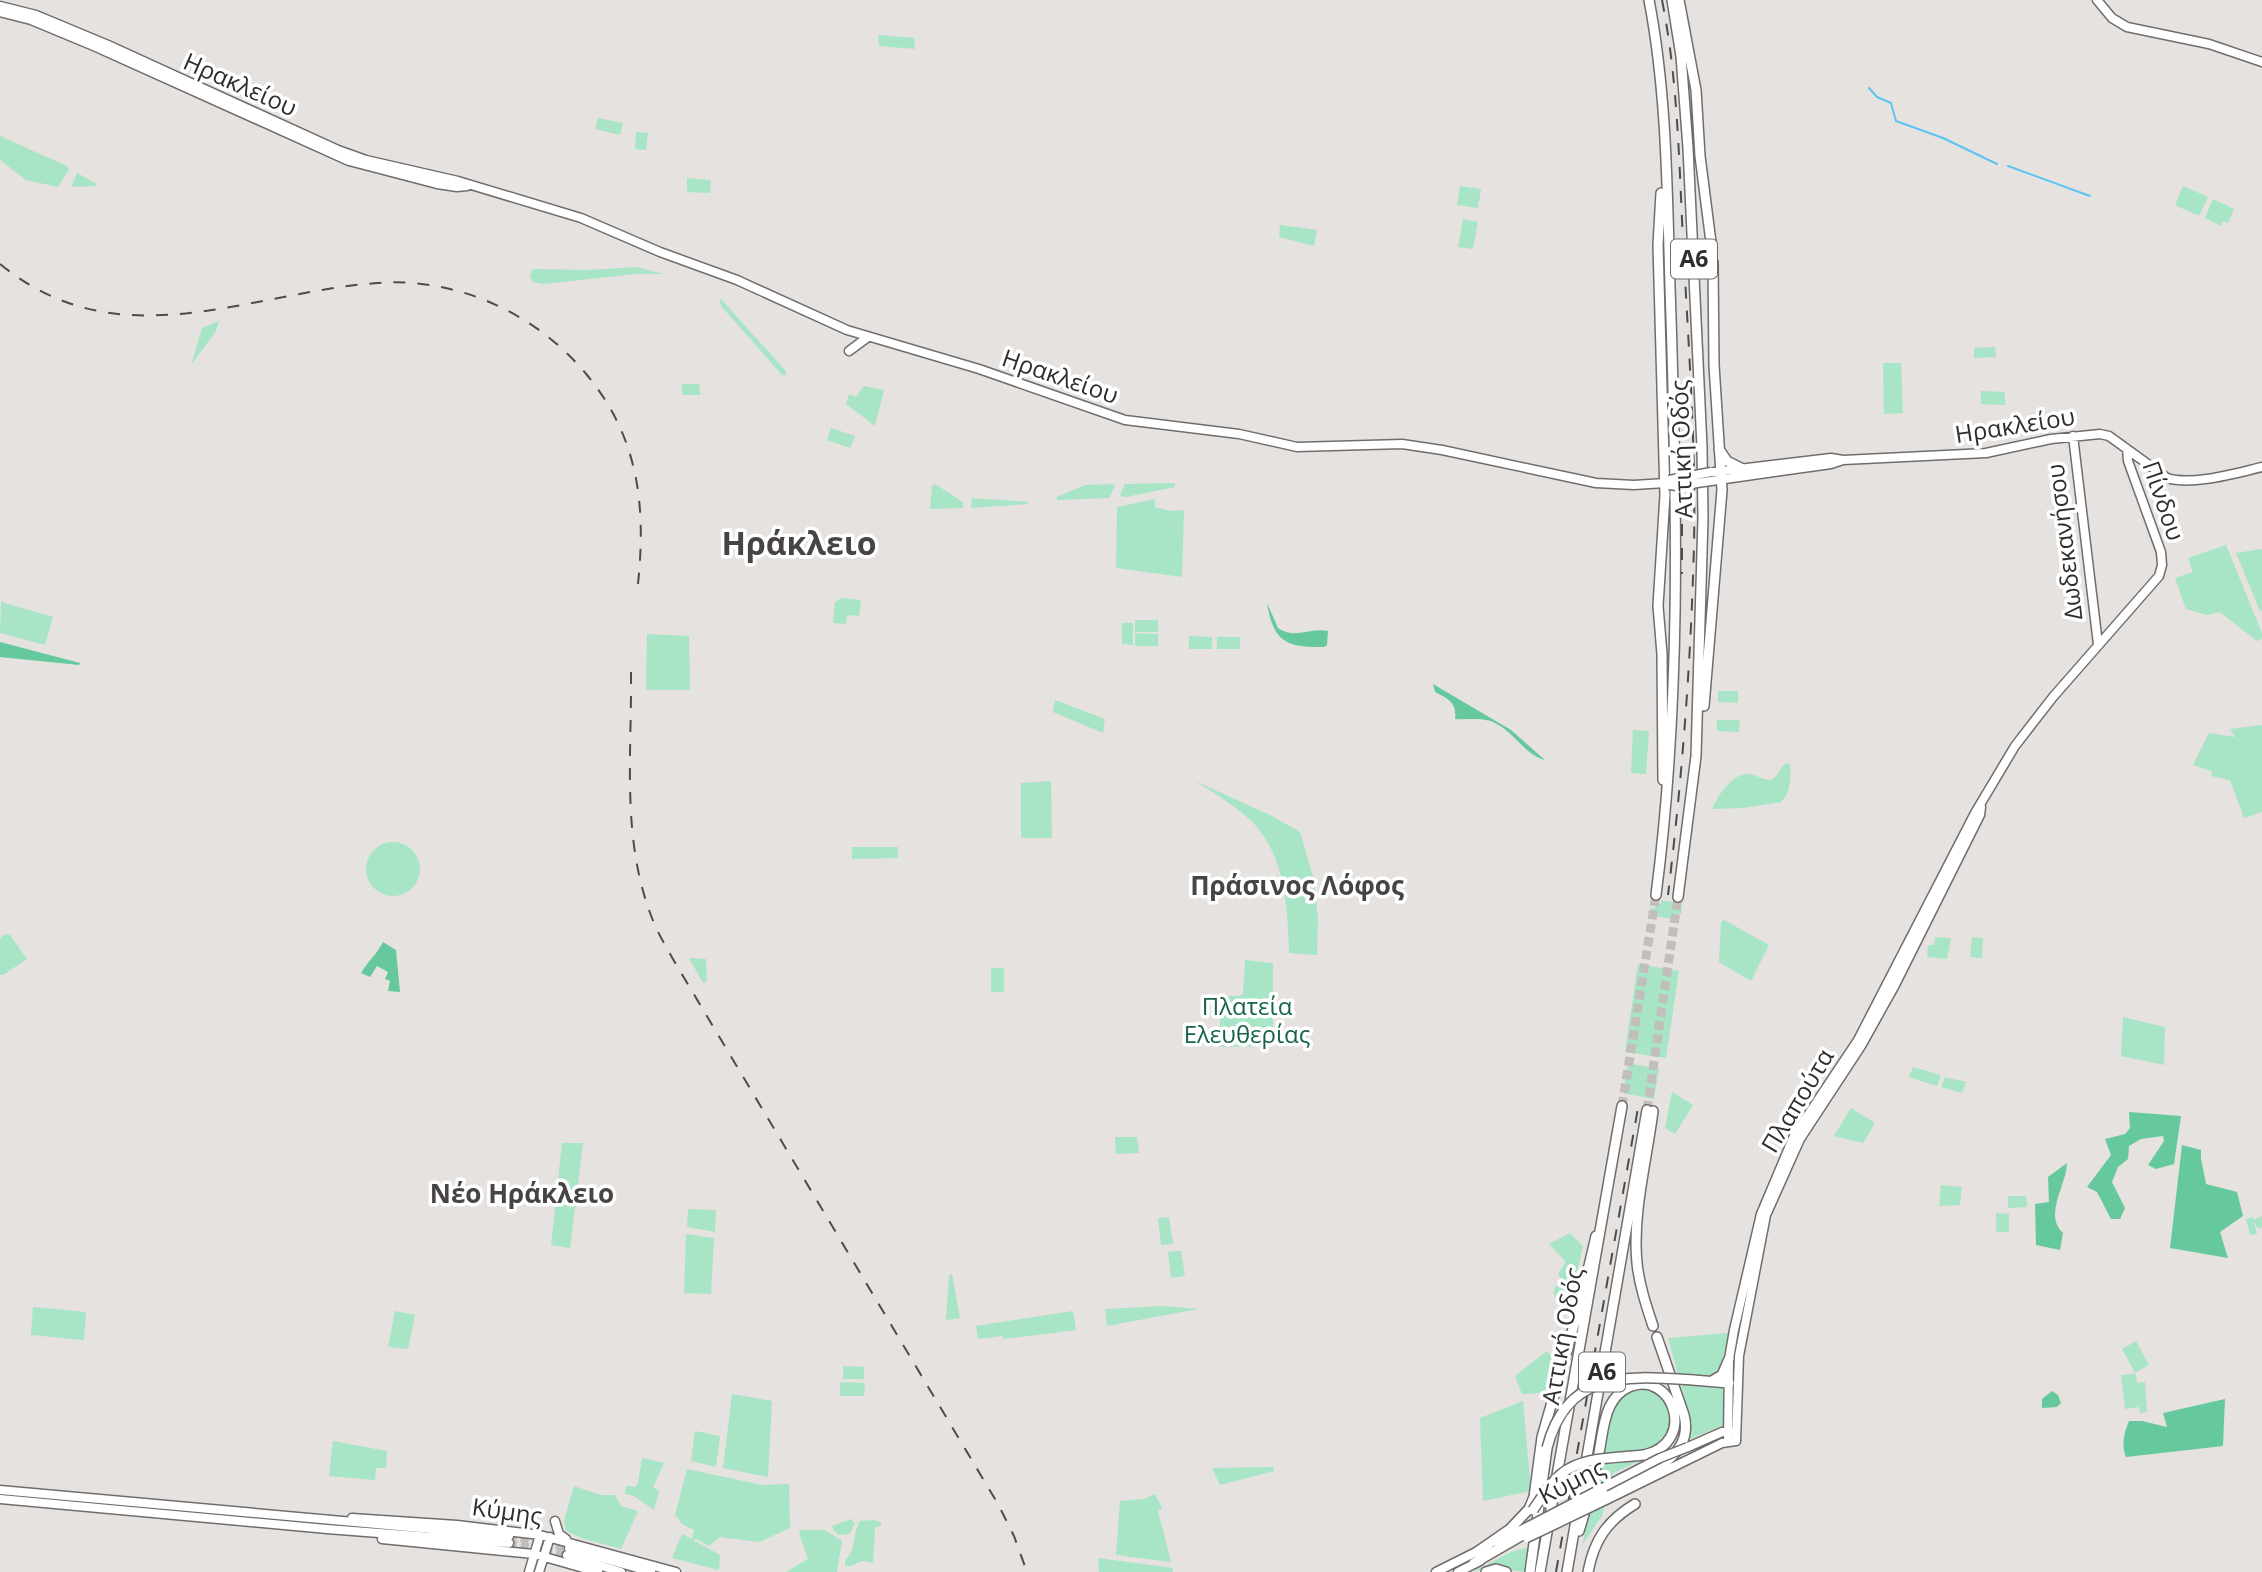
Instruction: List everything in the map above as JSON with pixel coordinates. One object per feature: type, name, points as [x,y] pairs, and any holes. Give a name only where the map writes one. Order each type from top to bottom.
[{"type":"highway","name":"Αττική Οδός","points":[[1649,0],[1663,96],[1677,539],[1673,713],[1656,895]]},
{"type":"highway","name":"Αττική Οδός","points":[[1672,0],[1685,94],[1702,447],[1702,589],[1696,756],[1678,897]]},
{"type":"highway","points":[[1679,0],[1696,90],[1699,145],[1713,250]]},
{"type":"highway","points":[[1663,96],[1658,245],[1668,483],[1658,606],[1663,666],[1664,824]]},
{"type":"highway","points":[[1696,756],[1703,723],[1720,510],[1716,476],[1713,262]]},
{"type":"highway","points":[[1717,445],[1727,461],[1741,468]]},
{"type":"highway","name":"Αττική Οδός","points":[[1540,1572],[1622,1106]]},
{"type":"highway","name":"Αττική Οδός","points":[[1567,1570],[1650,1111],[1636,1260],[1641,1289],[1653,1326]]},
{"type":"highway","points":[[1510,1529],[1529,1509],[1534,1497],[1540,1446],[1547,1417],[1580,1304],[1594,1242],[1606,1208]]},
{"type":"highway","points":[[1474,1563],[1528,1532],[1607,1495],[1667,1461],[1679,1449],[1686,1438],[1687,1427],[1657,1337]]},
{"type":"highway","points":[[1711,1381],[1723,1376],[1729,1359]]},
{"type":"highway","points":[[1530,1572],[1547,1448],[1554,1425],[1574,1400],[1590,1387],[1631,1377],[1729,1383]]},
{"type":"highway","points":[[1477,1552],[1533,1510],[1554,1482],[1570,1468],[1592,1461],[1644,1455],[1658,1450],[1670,1440],[1675,1417],[1671,1404],[1660,1390],[1637,1385],[1618,1394],[1609,1408],[1582,1521],[1567,1570]]},
{"type":"highway","points":[[1588,1572],[1599,1536],[1611,1521],[1635,1504]]},
{"type":"highway","points":[[1486,1572],[1496,1569],[1506,1572]]},
{"type":"main road","points":[[2097,0],[2112,18],[2127,26],[2209,44],[2262,62]]},
{"type":"main road","name":"Ηρακλείου","points":[[0,6],[36,15],[108,45],[338,150],[366,160],[513,197],[606,227],[646,247],[737,280],[846,330],[979,369],[1120,418],[1146,424],[1239,434],[1305,447],[1402,444],[1596,483],[1668,483],[1831,464],[1843,460]]},
{"type":"main road","name":"Ηρακλείου","points":[[0,12],[31,20],[96,47],[349,161],[437,184],[469,186]]},
{"type":"main road","points":[[849,351],[868,337]]},
{"type":"main road","name":"Ηρακλείου","points":[[1716,476],[1741,468],[1831,458],[1843,460],[1986,453],[2073,436],[2105,434],[2167,478],[2175,480],[2262,467]]},
{"type":"main road","name":"Δωδεκανήσου","points":[[2073,436],[2098,644]]},
{"type":"main road","name":"Πίνδου","points":[[2127,449],[2128,461],[2159,546],[2162,565]]},
{"type":"main road","name":"Πλαπούτα","points":[[1732,1436],[1741,1345],[1758,1252],[1766,1215],[1780,1181],[1805,1131],[1861,1046],[1895,985],[1975,813],[1996,778],[2028,727],[2098,644],[2153,586],[2162,565]]},
{"type":"main road","name":"Πλαπούτα","points":[[1732,1436],[1729,1359],[1758,1224],[1771,1186],[1794,1136],[1858,1040],[1935,898]]},
{"type":"main road","points":[[1729,1383],[1738,1391]]},
{"type":"main road","name":"Κύμης","points":[[1607,1495],[1732,1436]]},
{"type":"main road","name":"Κύμης","points":[[1436,1572],[1528,1532],[1660,1458],[1688,1447],[1732,1436]]},
{"type":"main road","name":"Κύμης","points":[[0,1488],[55,1492],[63,1496]]},
{"type":"main road","name":"Κύμης","points":[[0,1488],[328,1525],[367,1537],[517,1552],[531,1563],[543,1557],[598,1572]]},
{"type":"main road","name":"Κύμης","points":[[0,1499],[509,1540]]},
{"type":"main road","name":"Κύμης","points":[[328,1525],[355,1517],[540,1535],[550,1537],[621,1572]]},
{"type":"main road","points":[[555,1521],[561,1536],[571,1549]]},
{"type":"main road","points":[[531,1563],[540,1535]]},
{"type":"main road","points":[[539,1572],[550,1537]]},
{"type":"main road","name":"Κύμης","points":[[571,1549],[651,1572]]},
{"type":"main road","name":"Κύμης","points":[[571,1549],[676,1572]]},
{"type":"main road","points":[[1458,1572],[1474,1563]]},
{"type":"green space","points":[[878,35],[914,38],[915,49],[879,46]]},
{"type":"green space","points":[[598,118],[623,123],[620,135],[595,129]]},
{"type":"green space","points":[[636,132],[648,133],[646,150],[635,149]]},
{"type":"green space","points":[[0,136],[67,166],[69,170],[58,187],[26,180],[0,160]]},
{"type":"green space","points":[[77,173],[97,184],[96,186],[71,187]]},
{"type":"green space","points":[[687,178],[711,180],[710,193],[687,192]]},
{"type":"green space","points":[[1460,186],[1481,189],[1478,208],[1457,205]]},
{"type":"green space","points":[[2183,186],[2208,197],[2199,216],[2175,205]]},
{"type":"green space","points":[[2213,199],[2234,209],[2228,223],[2223,221],[2221,226],[2205,218]]},
{"type":"green space","points":[[1463,219],[1478,222],[1473,249],[1458,247]]},
{"type":"green space","points":[[1280,225],[1317,230],[1314,246],[1279,237]]},
{"type":"green space","points":[[637,267],[663,274],[636,274],[544,284],[533,282],[530,276],[535,269]]},
{"type":"green space","points":[[721,299],[787,375],[782,375],[722,307],[719,301]]},
{"type":"green space","points":[[219,321],[216,331],[191,365],[202,328]]},
{"type":"green space","points":[[1995,347],[1996,357],[1974,358],[1974,348]]},
{"type":"green space","points":[[1883,363],[1901,363],[1903,413],[1884,414]]},
{"type":"green space","points":[[682,384],[699,384],[700,395],[682,395]]},
{"type":"green space","points":[[864,386],[884,390],[875,426],[846,404],[849,394],[856,397]]},
{"type":"green space","points":[[1981,391],[2005,392],[2005,405],[1981,404]]},
{"type":"green space","points":[[831,428],[855,436],[850,448],[827,440]]},
{"type":"green space","points":[[1175,483],[1175,487],[1120,496],[1125,484]]},
{"type":"green space","points":[[935,484],[963,502],[963,508],[930,509],[932,486]]},
{"type":"green space","points":[[1085,485],[1115,486],[1109,498],[1057,500],[1057,497]]},
{"type":"green space","points":[[972,498],[1028,502],[1028,504],[971,508]]},
{"type":"green space","points":[[1155,499],[1155,507],[1170,511],[1184,510],[1182,577],[1116,568],[1117,507]]},
{"type":"green space","points":[[2226,545],[2262,633],[2262,639],[2257,641],[2220,612],[2207,615],[2186,609],[2175,578],[2193,572],[2188,558]]},
{"type":"green space","points":[[2262,549],[2262,611],[2260,611],[2236,553]]},
{"type":"green space","points":[[842,598],[861,600],[859,616],[847,615],[846,624],[833,623],[835,602]]},
{"type":"green space","points":[[1,602],[53,617],[45,645],[0,633]]},
{"type":"green space","points":[[1267,603],[1278,628],[1290,633],[1328,631],[1327,645],[1300,646],[1283,640],[1273,626]]},
{"type":"green space","points":[[1135,620],[1158,620],[1158,632],[1135,632]]},
{"type":"green space","points":[[1122,623],[1133,623],[1133,645],[1122,644]]},
{"type":"green space","points":[[1135,633],[1158,634],[1158,646],[1135,646]]},
{"type":"green space","points":[[647,634],[689,636],[690,690],[646,690]]},
{"type":"green space","points":[[1189,636],[1212,637],[1212,649],[1189,649]]},
{"type":"green space","points":[[1217,637],[1240,637],[1240,649],[1217,649]]},
{"type":"green space","points":[[0,642],[80,663],[0,657]]},
{"type":"green space","points":[[1433,684],[1511,730],[1545,760],[1531,753],[1495,723],[1480,719],[1455,719],[1453,705],[1435,692]]},
{"type":"green space","points":[[1718,691],[1738,691],[1738,703],[1718,702]]},
{"type":"green space","points":[[1055,700],[1105,719],[1103,733],[1053,712]]},
{"type":"green space","points":[[1717,720],[1740,720],[1739,732],[1717,731]]},
{"type":"green space","points":[[2262,725],[2262,812],[2244,818],[2230,780],[2211,776],[2212,771],[2193,765],[2209,733],[2235,737],[2230,729]]},
{"type":"green space","points":[[1633,730],[1649,731],[1646,774],[1631,773]]},
{"type":"green space","points":[[1786,763],[1790,764],[1790,784],[1781,802],[1743,808],[1712,809],[1722,791],[1738,777],[1750,774],[1771,780]]},
{"type":"green space","points":[[1051,781],[1052,838],[1021,838],[1021,783]]},
{"type":"green space","points":[[1195,781],[1272,816],[1300,832],[1314,880],[1318,918],[1317,955],[1289,953],[1282,880],[1270,846],[1260,831],[1236,808]]},
{"type":"green space","points":[[398,842],[408,846],[416,854],[420,869],[416,884],[408,892],[388,896],[378,892],[370,884],[366,864],[370,854],[378,846]]},
{"type":"green space","points":[[852,847],[898,847],[898,858],[852,859]]},
{"type":"green space","points":[[1661,900],[1674,902],[1674,906],[1682,907],[1681,914],[1677,914],[1677,920],[1650,915],[1651,908],[1661,904]]},
{"type":"green space","points":[[1724,920],[1769,945],[1751,981],[1719,962],[1721,922]]},
{"type":"green space","points":[[5,934],[10,935],[27,959],[0,975],[0,938]]},
{"type":"green space","points":[[1935,937],[1951,938],[1947,959],[1927,957],[1928,945],[1934,945]]},
{"type":"green space","points":[[1972,937],[1983,938],[1982,958],[1970,957]]},
{"type":"green space","points":[[383,942],[396,950],[400,992],[388,991],[390,981],[385,979],[388,972],[377,966],[370,977],[361,973]]},
{"type":"green space","points":[[689,958],[706,959],[707,982],[703,983]]},
{"type":"green space","name":"Πλατεία Ελευθερίας","points":[[1245,960],[1273,963],[1273,1046],[1219,1047],[1221,996],[1243,994]]},
{"type":"green space","points":[[1638,964],[1679,971],[1666,1058],[1625,1052]]},
{"type":"green space","points":[[991,968],[1004,968],[1004,992],[991,992]]},
{"type":"green space","points":[[2123,1017],[2165,1027],[2164,1065],[2121,1056]]},
{"type":"green space","points":[[1628,1063],[1659,1069],[1654,1099],[1623,1093]]},
{"type":"green space","points":[[1913,1067],[1941,1075],[1937,1086],[1909,1077]]},
{"type":"green space","points":[[1945,1077],[1966,1082],[1962,1093],[1941,1087]]},
{"type":"green space","points":[[1672,1092],[1693,1105],[1675,1134],[1665,1128]]},
{"type":"green space","points":[[1851,1108],[1875,1123],[1863,1143],[1834,1136]]},
{"type":"green space","points":[[2129,1112],[2181,1116],[2174,1164],[2156,1169],[2148,1165],[2164,1141],[2163,1136],[2141,1139],[2129,1146],[2128,1159],[2118,1167],[2112,1182],[2125,1208],[2120,1219],[2111,1219],[2097,1192],[2087,1187],[2111,1155],[2105,1139],[2125,1134],[2130,1128]]},
{"type":"green space","points":[[1115,1137],[1137,1137],[1139,1153],[1116,1154]]},
{"type":"green space","points":[[562,1143],[583,1143],[570,1248],[551,1245]]},
{"type":"green space","points":[[2182,1145],[2201,1150],[2206,1184],[2237,1192],[2243,1216],[2220,1232],[2228,1258],[2170,1248]]},
{"type":"green space","points":[[2067,1163],[2055,1208],[2057,1226],[2063,1233],[2060,1250],[2036,1245],[2035,1204],[2049,1202],[2048,1177]]},
{"type":"green space","points":[[1941,1185],[1962,1187],[1960,1205],[1939,1206]]},
{"type":"green space","points":[[2008,1196],[2026,1196],[2027,1207],[2008,1208]]},
{"type":"green space","points":[[688,1209],[716,1210],[715,1232],[687,1227]]},
{"type":"green space","points":[[1996,1213],[2009,1214],[2009,1232],[1996,1232]]},
{"type":"green space","points":[[2262,1216],[2262,1227],[2258,1229],[2254,1221],[2257,1234],[2250,1235],[2246,1219],[2253,1217],[2254,1220]]},
{"type":"green space","points":[[1169,1217],[1173,1244],[1161,1245],[1158,1218]]},
{"type":"green space","points":[[1570,1233],[1583,1246],[1564,1309],[1553,1293],[1560,1277],[1558,1274],[1566,1262],[1549,1244]]},
{"type":"green space","points":[[686,1234],[714,1238],[711,1294],[684,1293]]},
{"type":"green space","points":[[1181,1251],[1185,1276],[1171,1278],[1168,1252]]},
{"type":"green space","points":[[952,1274],[960,1318],[946,1320],[949,1276]]},
{"type":"green space","points":[[1163,1306],[1198,1309],[1107,1326],[1105,1309]]},
{"type":"green space","points":[[33,1307],[86,1312],[84,1340],[31,1335]]},
{"type":"green space","points":[[395,1311],[415,1315],[408,1349],[388,1347]]},
{"type":"green space","points":[[1073,1311],[1076,1330],[1003,1339],[1002,1336],[978,1339],[976,1326]]},
{"type":"green space","points":[[1729,1333],[1719,1373],[1711,1378],[1678,1375],[1668,1338]]},
{"type":"green space","points":[[2136,1341],[2149,1365],[2135,1373],[2122,1349]]},
{"type":"green space","points":[[1547,1351],[1555,1362],[1545,1393],[1522,1394],[1515,1376]]},
{"type":"green space","points":[[843,1366],[864,1367],[864,1379],[843,1379]]},
{"type":"green space","points":[[2136,1374],[2137,1383],[2145,1382],[2146,1397],[2138,1398],[2146,1398],[2147,1412],[2140,1413],[2139,1407],[2125,1409],[2121,1375]]},
{"type":"green space","points":[[840,1382],[865,1383],[864,1396],[840,1396]]},
{"type":"green space","points":[[1680,1382],[1723,1386],[1724,1425],[1690,1439],[1690,1420]]},
{"type":"green space","points":[[1639,1387],[1656,1392],[1664,1398],[1670,1411],[1670,1424],[1665,1437],[1648,1448],[1604,1454],[1611,1410],[1621,1394]]},
{"type":"green space","points":[[2052,1391],[2058,1395],[2061,1403],[2057,1407],[2042,1408],[2042,1399]]},
{"type":"green space","points":[[732,1394],[772,1401],[768,1477],[723,1468]]},
{"type":"green space","points":[[2225,1399],[2223,1446],[2126,1457],[2124,1439],[2129,1421],[2167,1427],[2163,1413]]},
{"type":"green space","points":[[1523,1401],[1531,1491],[1483,1501],[1480,1418]]},
{"type":"green space","points":[[695,1431],[720,1436],[716,1467],[691,1461]]},
{"type":"green space","points":[[333,1441],[387,1451],[386,1468],[376,1468],[375,1480],[329,1476]]},
{"type":"green space","points":[[1657,1453],[1613,1473],[1602,1516],[1582,1545],[1600,1463]]},
{"type":"green space","points":[[642,1458],[664,1463],[653,1487],[659,1491],[654,1510],[634,1496],[625,1494],[626,1486],[636,1487],[638,1483]]},
{"type":"green space","points":[[1273,1467],[1274,1471],[1220,1485],[1212,1468]]},
{"type":"green space","points":[[687,1469],[762,1485],[789,1484],[790,1528],[759,1542],[720,1537],[709,1546],[697,1539],[693,1540],[720,1555],[719,1570],[672,1558],[682,1534],[692,1539],[694,1530],[682,1524],[675,1515]]},
{"type":"green space","points":[[574,1486],[601,1495],[615,1495],[621,1506],[638,1511],[621,1549],[566,1531],[564,1521]]},
{"type":"green space","points":[[1155,1494],[1162,1508],[1158,1511],[1171,1562],[1116,1555],[1120,1501],[1144,1499]]},
{"type":"green space","points":[[851,1519],[855,1523],[849,1534],[839,1535],[834,1531],[832,1526]]},
{"type":"green space","points":[[860,1521],[881,1522],[881,1525],[875,1528],[873,1563],[862,1561],[845,1566]]},
{"type":"green space","points":[[801,1530],[825,1530],[842,1541],[837,1572],[786,1572],[808,1559],[799,1533]]},
{"type":"green space","points":[[1529,1547],[1526,1572],[1488,1568],[1472,1572],[1511,1552]]},
{"type":"green space","points":[[1098,1558],[1173,1568],[1173,1572],[1099,1572]]},
{"type":"waterway","points":[[1869,88],[1877,97],[1891,103],[1896,121],[1943,138],[1997,164]]},
{"type":"waterway","points":[[2008,166],[2090,196]]},
{"type":"tunnel","points":[[1622,1106],[1656,895]]},
{"type":"tunnel","points":[[1647,1110],[1678,897]]},
{"type":"tunnel","points":[[509,1536],[569,1548]]},
{"type":"tunnel","points":[[509,1543],[567,1555]]},
{"type":"railway","points":[[1662,0],[1678,129],[1694,474],[1693,589],[1688,677],[1668,895]]},
{"type":"railway","points":[[0,264],[45,293],[90,309],[137,315],[183,314],[327,289],[377,283],[407,283],[465,293],[519,317],[567,353],[587,375],[618,423],[628,448],[639,500],[641,527],[638,584]]},
{"type":"railway","points":[[1682,476],[1682,574]]},
{"type":"railway","points":[[631,672],[632,827],[642,888],[654,924],[998,1504],[1014,1536],[1027,1572]]},
{"type":"railway","points":[[1556,1572],[1638,1108]]},
{"type":"district","name":"Ηράκλειο","points":[[799,544]]},
{"type":"district","name":"Πράσινος Λόφος","points":[[1297,886]]},
{"type":"district","name":"Νέο Ηράκλειο","points":[[522,1194]]}]
